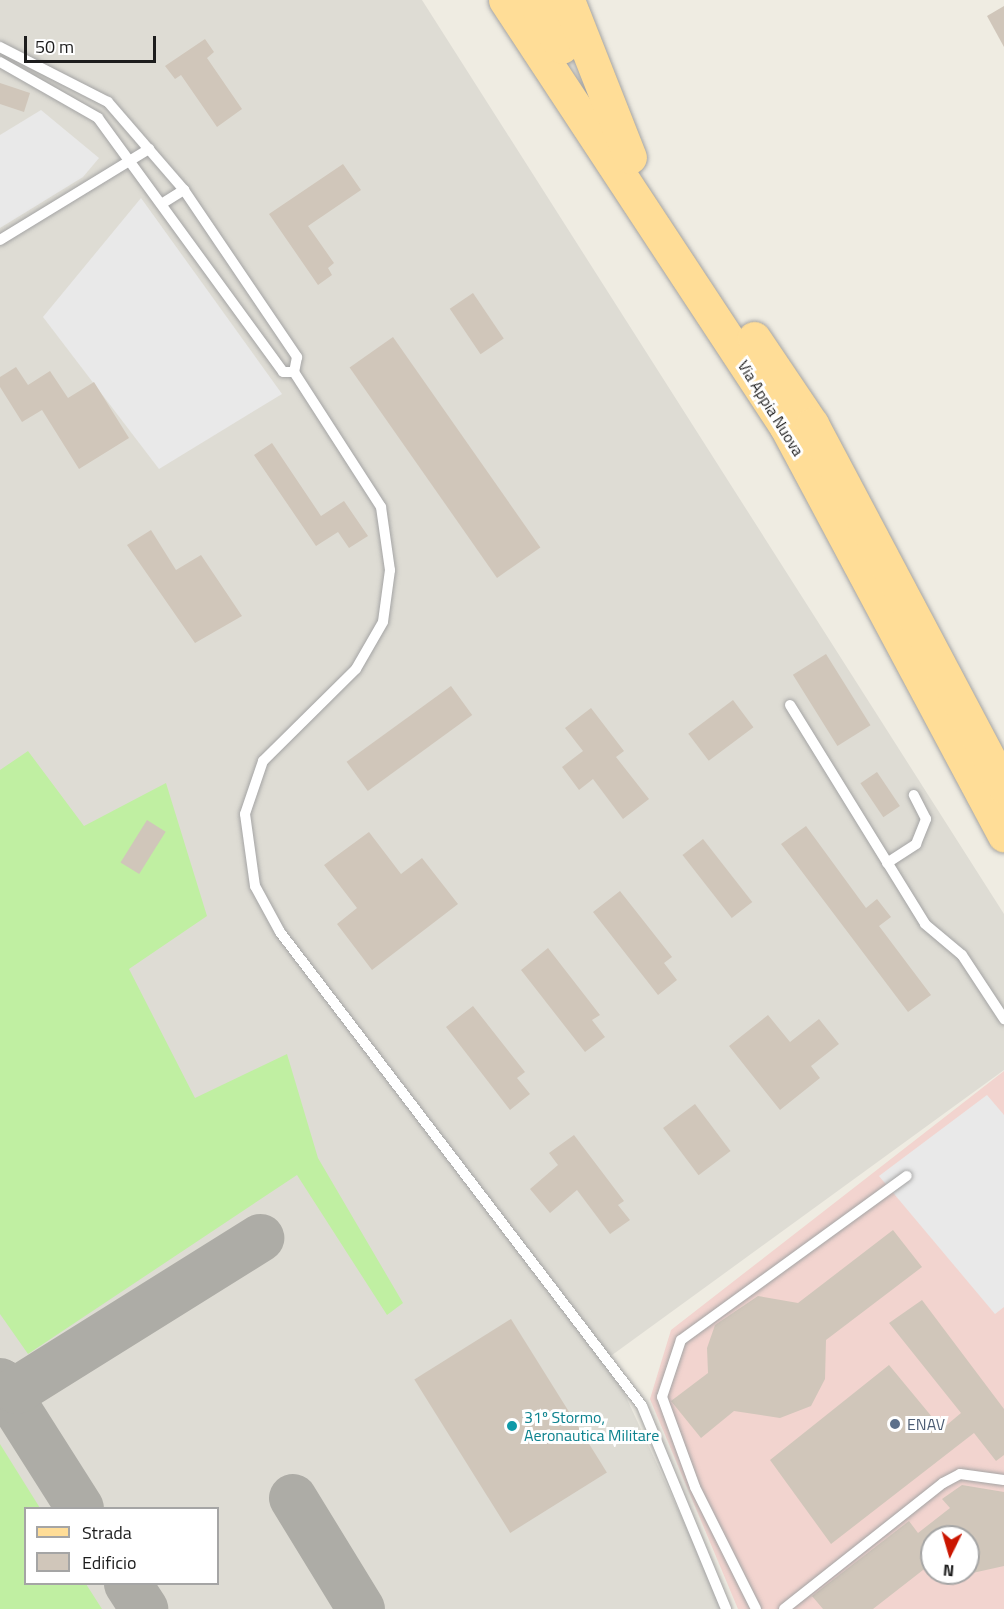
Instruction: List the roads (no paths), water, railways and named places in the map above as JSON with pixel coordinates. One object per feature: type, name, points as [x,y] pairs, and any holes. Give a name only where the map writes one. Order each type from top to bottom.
[{"type":"main road","points":[[483,0],[514,45],[617,153]]},
{"type":"main road","name":"Via Appia Nuova","points":[[505,0],[812,424],[1004,786]]},
{"type":"main road","name":"Via Appia Nuova","points":[[533,0],[617,153],[786,426],[1004,835]]},
{"type":"main road","points":[[568,0],[617,153]]},
{"type":"lane","points":[[0,47],[108,102],[184,190],[297,357],[294,372],[381,507],[390,579],[383,622],[373,647],[348,678],[283,736],[250,788],[246,838],[255,886],[280,932],[642,1406],[726,1609]]},
{"type":"lane","points":[[0,62],[98,118],[163,203],[283,372],[294,372]]},
{"type":"lane","points":[[0,240],[149,149]]},
{"type":"lane","points":[[163,203],[184,190]]},
{"type":"lane","points":[[790,705],[925,924],[962,955],[1004,1019]]},
{"type":"lane","points":[[888,863],[916,844],[926,819],[914,795]]},
{"type":"lane","points":[[756,1609],[695,1487],[662,1397],[681,1340],[907,1176]]},
{"type":"lane","points":[[784,1609],[943,1483],[960,1474],[1004,1480]]},
{"type":"place","name":"ENAV","points":[[895,1424]]},
{"type":"place","name":"31º Stormo, Aeronautica Militare","points":[[512,1426]]}]
